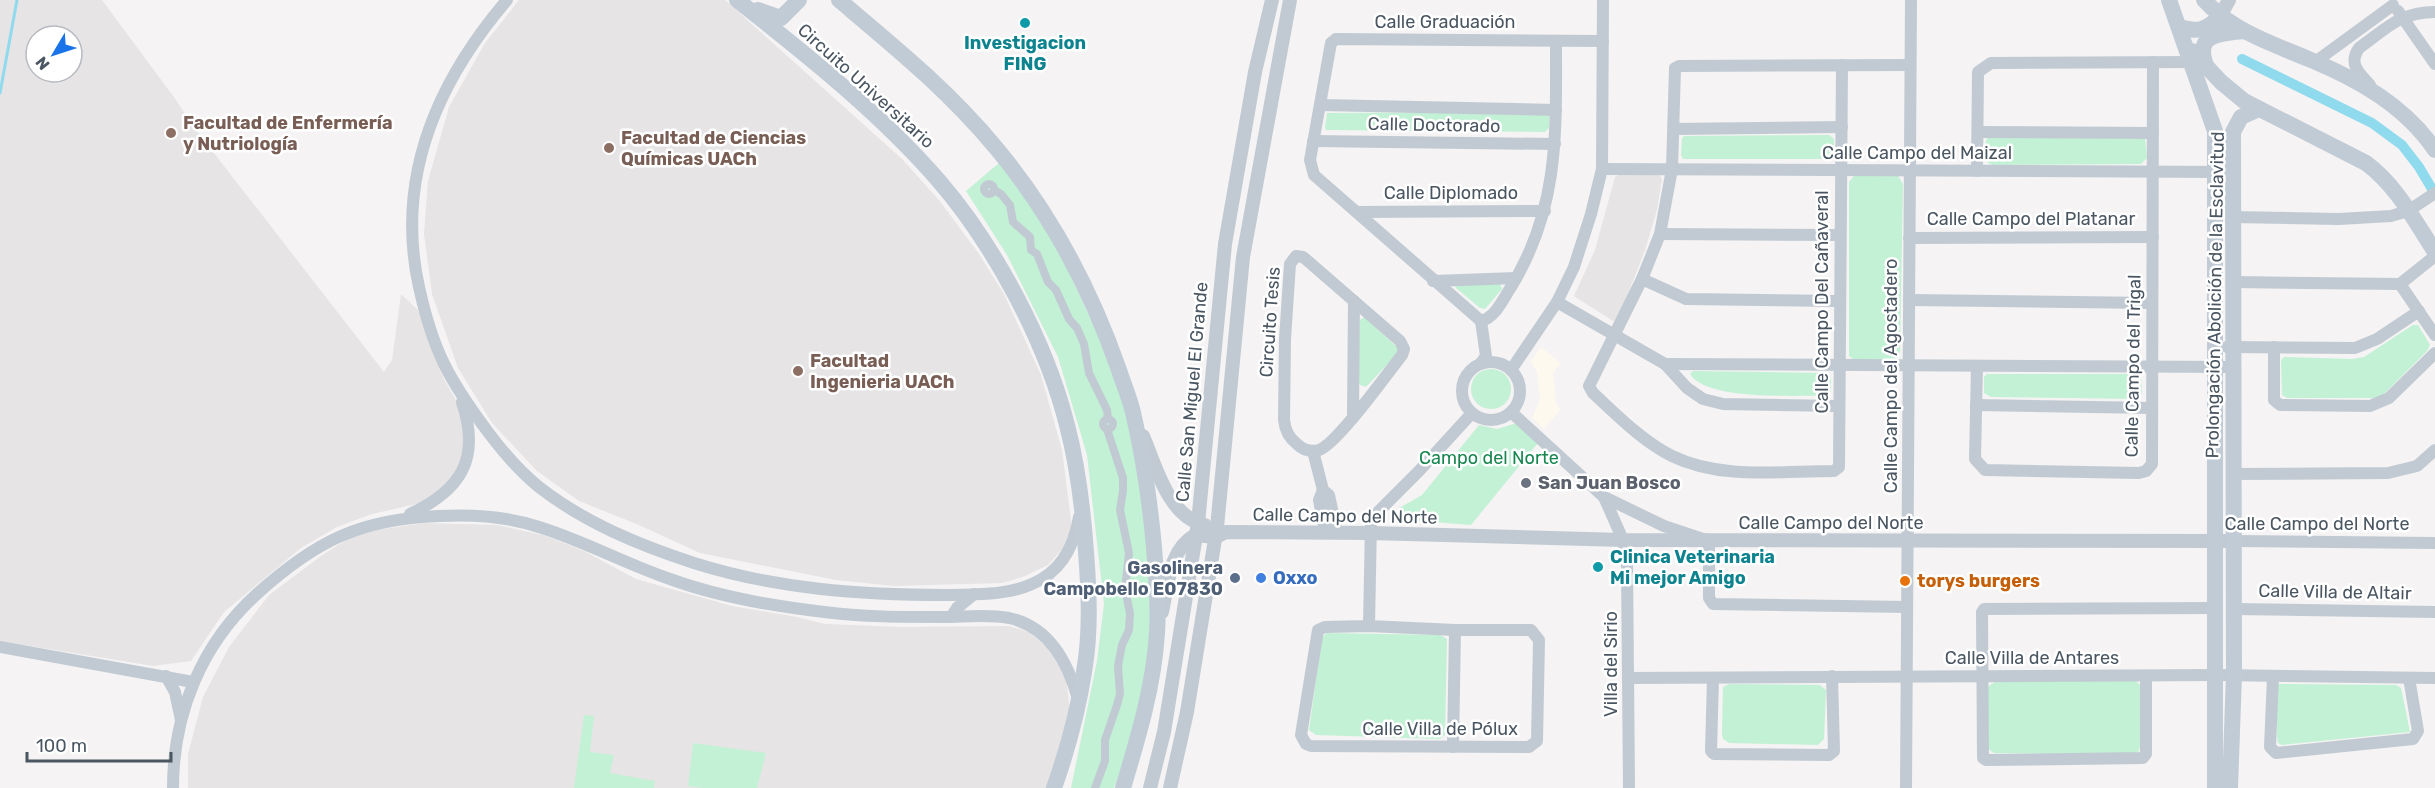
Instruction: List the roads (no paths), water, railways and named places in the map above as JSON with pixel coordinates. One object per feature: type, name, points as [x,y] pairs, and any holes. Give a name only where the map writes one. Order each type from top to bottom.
[{"type":"main road","points":[[741,3],[781,18],[799,0]]},
{"type":"main road","points":[[839,0],[942,88],[1020,178],[1064,245],[1110,343],[1134,415],[1151,515],[1157,633],[1139,734],[1124,788]]},
{"type":"main road","points":[[2204,0],[2220,16],[2244,31],[2315,62],[2398,107],[2412,120],[2435,150]]},
{"type":"main road","name":"Prolongación Abolición de la Esclavitud","points":[[2170,2],[2185,44],[2199,65],[2216,131],[2232,217],[2233,282],[2224,347]]},
{"type":"main road","name":"Circuito Universitario","points":[[741,3],[888,127],[940,183],[986,245],[1032,331],[1057,391],[1067,424],[1082,495],[1089,609],[1085,670],[1079,702],[1056,788]]},
{"type":"main road","points":[[2179,27],[2199,31],[2210,26],[2220,16]]},
{"type":"main road","points":[[2244,31],[2220,34],[2210,38],[2205,43],[2199,65],[2232,92],[2366,163],[2382,175],[2414,207],[2435,254]]},
{"type":"main road","name":"Prolongación Abolición de la Esclavitud","points":[[2215,788],[2216,541],[2224,367],[2224,172],[2235,124],[2241,117],[2259,108]]},
{"type":"main road","name":"Prolongación Abolición de la Esclavitud","points":[[2224,367],[2233,474],[2234,541],[2234,675],[2230,788]]},
{"type":"street","points":[[507,0],[477,37],[438,104],[424,142],[413,199],[414,258],[424,308],[442,362],[460,395],[494,440],[524,474],[565,506],[613,532],[696,563],[795,586],[849,593],[974,594],[1021,588],[1052,572],[1071,548],[1082,495]]},
{"type":"street","name":"Calle San Miguel El Grande","points":[[1150,788],[1164,732],[1197,529],[1224,244],[1255,72],[1272,0]]},
{"type":"street","name":"Calle San Miguel El Grande","points":[[1170,788],[1187,712],[1220,532],[1244,257],[1290,0]]},
{"type":"street","points":[[1511,370],[1557,302],[1581,248],[1602,169],[1604,0]]},
{"type":"street","name":"Calle Campo del Agostadero","points":[[1906,788],[1911,0]]},
{"type":"street","points":[[2220,16],[2229,0]]},
{"type":"street","points":[[2315,62],[2391,3],[2435,64]]},
{"type":"street","points":[[2378,95],[2354,66],[2355,54],[2359,48],[2402,17],[2419,12],[2435,12]]},
{"type":"street","name":"Calle Graduación","points":[[1320,105],[1333,40],[1603,41]]},
{"type":"street","points":[[1481,363],[1496,362],[1511,370],[1520,387],[1520,396],[1511,412],[1504,417],[1487,420],[1472,413],[1463,399],[1463,382],[1472,369],[1486,356],[1484,320],[1500,304],[1516,278],[1545,211],[1552,178],[1555,144],[1556,41]]},
{"type":"street","points":[[1977,171],[1978,72],[1986,65],[1991,63],[2153,62],[2199,65]]},
{"type":"street","name":"Calle Campo del Trigal","points":[[1977,366],[1975,459],[1981,467],[1990,471],[2142,473],[2150,468],[2152,464],[2153,62]]},
{"type":"street","name":"Calle Campo Del Cañaveral","points":[[1615,336],[1589,383],[1590,390],[1639,434],[1671,455],[1705,467],[1730,471],[1834,471],[1839,467],[1842,65]]},
{"type":"street","points":[[1615,336],[1660,234],[1672,170],[1674,70],[1679,66],[1910,65]]},
{"type":"street","points":[[1320,105],[1313,141],[1311,165],[1314,175],[1433,280],[1484,320],[1492,355],[1496,362]]},
{"type":"street","name":"Calle Doctorado","points":[[1320,105],[1556,110]]},
{"type":"street","points":[[1674,129],[1842,127]]},
{"type":"street","points":[[1978,132],[2153,133]]},
{"type":"street","name":"Calle Doctorado","points":[[1313,141],[1555,144]]},
{"type":"street","name":"Calle Campo del Maizal","points":[[1602,169],[2224,172]]},
{"type":"street","points":[[994,190],[1001,194],[1010,205],[1013,222],[1029,237],[1031,250],[1037,254],[1048,282],[1056,290],[1068,319],[1077,328],[1084,344],[1089,373],[1107,410],[1108,418],[1113,423],[1112,427],[1107,429],[1122,478],[1123,491],[1120,510],[1130,553],[1125,589],[1130,613],[1129,630],[1122,645],[1118,666],[1120,694],[1105,740],[1105,761],[1095,788]]},
{"type":"street","points":[[2232,217],[2339,219],[2391,216],[2414,207],[2435,193]]},
{"type":"street","name":"Calle Diplomado","points":[[1357,212],[1545,211]]},
{"type":"street","points":[[1660,234],[1840,235]]},
{"type":"street","name":"Calle Campo del Platanar","points":[[1909,238],[2153,237]]},
{"type":"street","points":[[2233,282],[2400,284],[2435,254]]},
{"type":"street","name":"Circuito Tesis","points":[[1296,256],[1303,257],[1400,341],[1404,349],[1402,355],[1353,415],[1338,436],[1324,447],[1313,451],[1304,449],[1287,433],[1284,420],[1285,339],[1291,261],[1296,256]]},
{"type":"street","points":[[1433,280],[1516,278]]},
{"type":"street","points":[[1642,279],[1686,299],[1839,301]]},
{"type":"street","points":[[2400,284],[2435,335]]},
{"type":"street","points":[[1909,300],[2152,303]]},
{"type":"street","points":[[1353,415],[1354,301]]},
{"type":"street","points":[[1557,302],[1665,364],[1694,394],[1713,402],[1839,406]]},
{"type":"street","points":[[2224,347],[2355,348],[2377,339],[2419,311]]},
{"type":"street","points":[[2274,347],[2274,400],[2280,405],[2370,406],[2380,403],[2435,353]]},
{"type":"street","points":[[1665,364],[2224,367]]},
{"type":"street","points":[[173,788],[175,749],[193,682],[205,657],[223,630],[244,605],[303,556],[342,534],[403,517],[426,507],[446,493],[460,476],[468,458],[470,443],[460,395]]},
{"type":"street","points":[[1976,405],[2152,408]]},
{"type":"street","points":[[1511,412],[1604,496],[1664,526],[1709,541],[1709,598],[1713,604],[1907,607]]},
{"type":"street","points":[[1369,626],[1371,522],[1472,413]]},
{"type":"street","points":[[1134,415],[1167,492],[1197,529],[1173,560],[1157,633]]},
{"type":"street","points":[[470,443],[479,438],[494,440]]},
{"type":"street","points":[[2233,474],[2388,473],[2417,466],[2435,450]]},
{"type":"street","points":[[1313,451],[1323,490],[1319,500],[1331,533]]},
{"type":"street","points":[[446,493],[447,506],[460,515]]},
{"type":"street","points":[[1604,496],[1623,540]]},
{"type":"street","points":[[403,517],[460,515],[501,518],[538,526],[668,579],[752,601],[849,615],[1008,618],[1036,630],[1064,659],[1079,702]]},
{"type":"street","name":"Calle Campo del Norte","points":[[1197,529],[1220,532],[1709,541],[2435,543]]},
{"type":"street","name":"Villa del Sirio","points":[[1623,540],[1628,575],[1629,788]]},
{"type":"street","points":[[951,617],[957,608],[974,594]]},
{"type":"street","points":[[2146,676],[2146,754],[2143,758],[1986,760],[1983,757],[1982,612],[1985,609],[2216,608]]},
{"type":"street","name":"Calle Villa de Altair","points":[[2234,609],[2435,612]]},
{"type":"street","name":"Calle Villa de Pólux","points":[[1369,626],[1455,630],[1527,629],[1536,634],[1539,640],[1538,736],[1537,741],[1529,747],[1311,746],[1303,740],[1301,735],[1318,630],[1325,627],[1369,626]]},
{"type":"street","points":[[1453,747],[1455,630]]},
{"type":"street","points":[[0,647],[193,682]]},
{"type":"street","name":"Calle Villa de Antares","points":[[1629,678],[1907,675],[2234,675],[2435,678]]},
{"type":"street","points":[[166,676],[175,692],[181,720]]},
{"type":"street","points":[[1713,678],[1711,751],[1714,754],[1829,755],[1833,751],[1832,676]]},
{"type":"street","points":[[2273,677],[2270,747],[2276,753],[2413,740],[2418,731],[2409,678]]},
{"type":"waterway","points":[[0,93],[17,0]]},
{"type":"waterway","points":[[2242,59],[2372,123],[2402,145],[2419,167],[2435,194]]},
{"type":"place","name":"Investigacion FING","points":[[1025,23]]},
{"type":"place","name":"Facultad de Enfermería y Nutriología","points":[[171,133]]},
{"type":"place","name":"Facultad de Ciencias Químicas UACh","points":[[609,148]]},
{"type":"place","name":"Facultad Ingenieria UACh","points":[[798,371]]},
{"type":"place","name":"San Juan Bosco","points":[[1526,483]]},
{"type":"place","name":"Clinica Veterinaria Mi mejor Amigo","points":[[1598,567]]},
{"type":"place","name":"Gasolinera Campobello E07830","points":[[1235,578]]},
{"type":"place","name":"Oxxo","points":[[1261,578]]},
{"type":"place","name":"torys burgers","points":[[1905,581]]},
{"type":"park label","name":"Campo del Norte","points":[[1489,458]]}]
